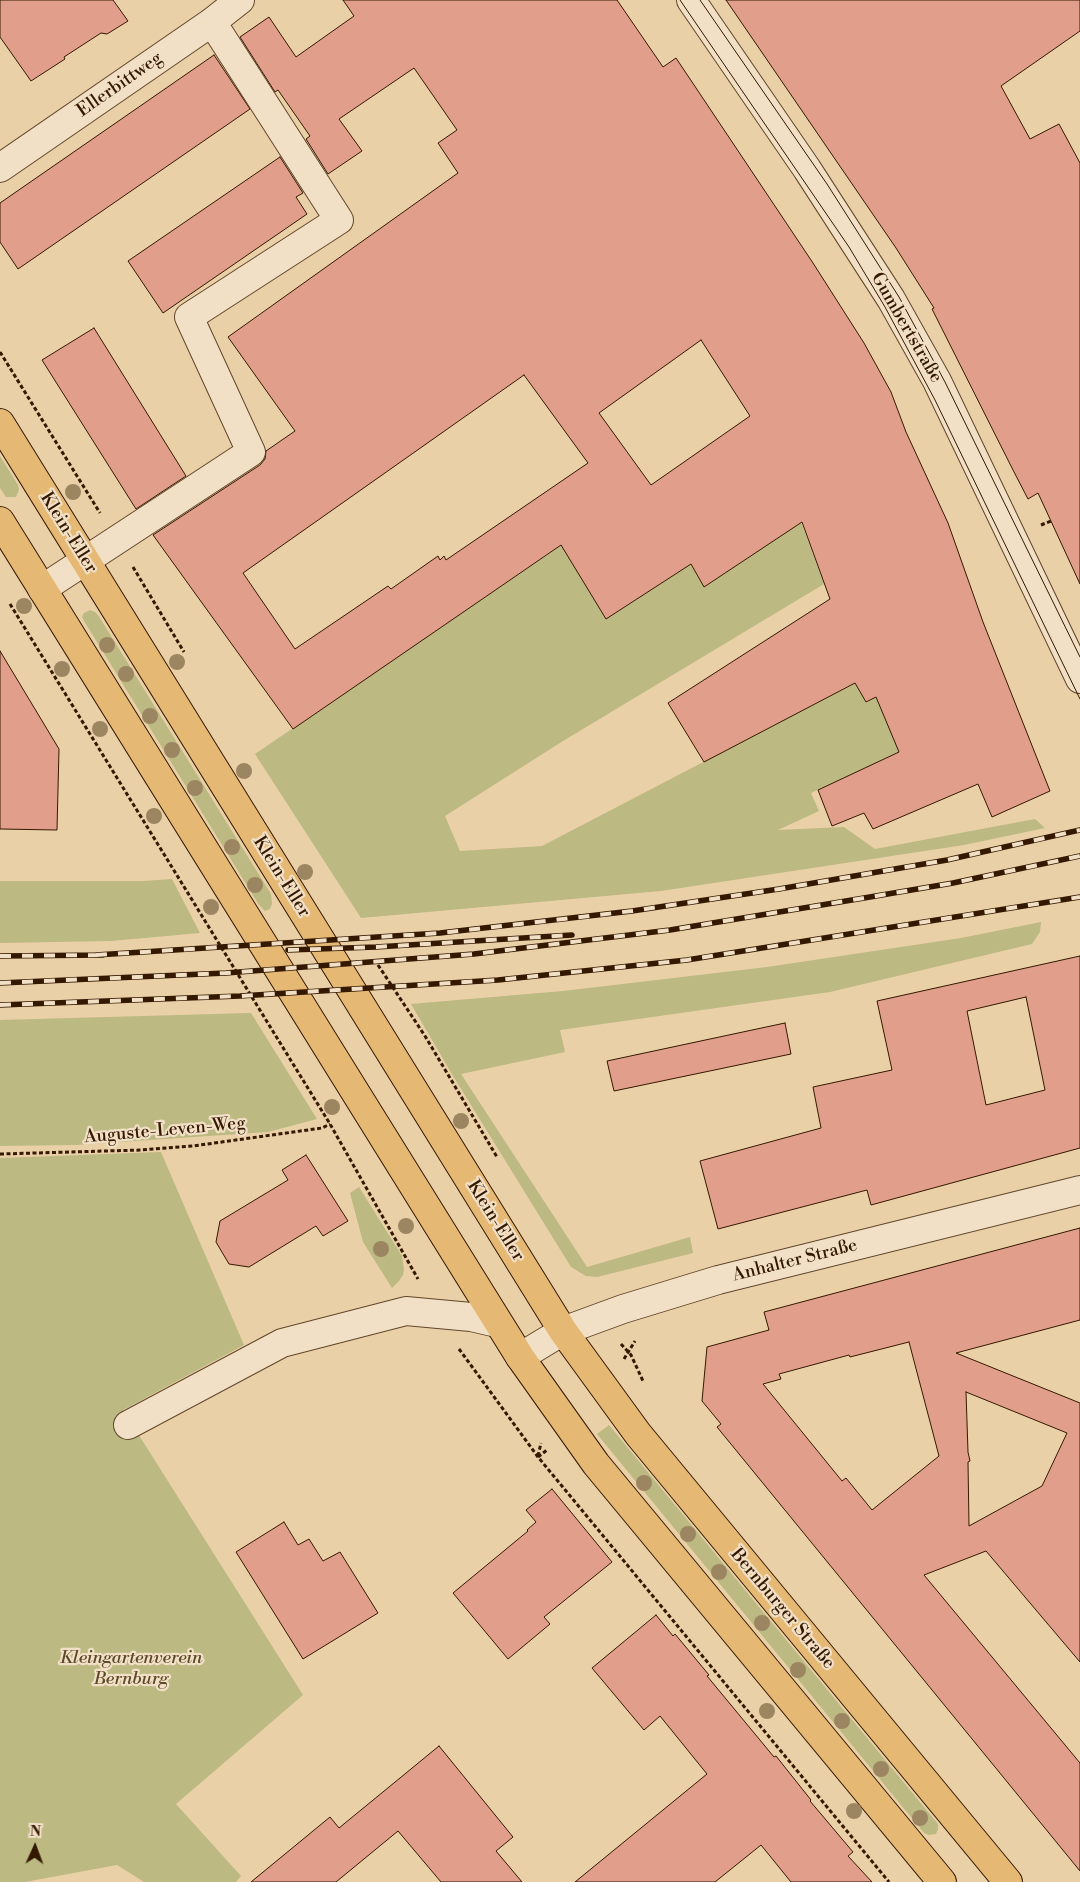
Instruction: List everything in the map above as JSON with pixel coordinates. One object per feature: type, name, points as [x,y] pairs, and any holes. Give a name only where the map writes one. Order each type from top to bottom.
[{"type":"main road","name":"Klein-Eller","points":[[0,423],[563,1331]]},
{"type":"main road","points":[[0,520],[520,1358],[596,1464],[942,1882]]},
{"type":"main road","name":"Bernburger Straße","points":[[563,1331],[638,1434],[1008,1882]]},
{"type":"street","name":"Ellerbittweg","points":[[0,168],[212,22],[240,0]]},
{"type":"street","name":"Gumbertstraße","points":[[690,0],[807,169],[891,300],[937,381],[1080,679]]},
{"type":"street","points":[[42,589],[86,562],[251,452],[189,316],[339,220],[212,22]]},
{"type":"street","name":"Anhalter Straße","points":[[520,1358],[563,1331],[622,1309],[718,1280],[1080,1190]]},
{"type":"street","points":[[128,1425],[282,1343],[406,1311],[471,1317],[497,1323]]},
{"type":"path","points":[[5,597],[330,1124],[459,1350],[538,1457],[889,1882]]},
{"type":"path","name":"Auguste-Leven-Weg","points":[[0,1154],[141,1150],[193,1146],[322,1128],[330,1124]]},
{"type":"green space","points":[[0,456],[18,485],[19,490],[16,497],[6,497],[0,488]]},
{"type":"green space","points":[[651,484],[661,498],[587,587],[606,619],[691,564],[704,587],[801,522],[824,584],[563,741],[445,816],[460,851],[542,846],[855,683],[866,702],[929,670],[900,752],[811,793],[819,811],[778,830],[844,827],[875,849],[1035,819],[1045,828],[964,845],[661,891],[361,918],[255,754]]},
{"type":"green space","points":[[90,610],[98,615],[271,894],[272,904],[270,909],[265,911],[259,905],[84,621],[82,617],[84,613]]},
{"type":"green space","points":[[172,879],[200,933],[111,941],[0,943],[0,881],[143,881]]},
{"type":"green space","points":[[1041,922],[1040,932],[1032,944],[830,992],[560,1030],[565,1052],[461,1074],[587,1267],[690,1237],[693,1253],[597,1277],[586,1276],[571,1267],[453,1076],[411,1004],[563,991],[767,967],[961,938]]},
{"type":"green space","points":[[251,1013],[317,1119],[268,1132],[76,1145],[0,1146],[0,1020]]},
{"type":"green space","name":"Kleingartenverein Bernburg","points":[[161,1152],[244,1345],[123,1410],[303,1695],[176,1804],[241,1876],[236,1882],[144,1882],[117,1865],[25,1882],[0,1882],[0,1158]]},
{"type":"green space","points":[[359,1187],[402,1256],[403,1275],[392,1288],[363,1242],[350,1193]]},
{"type":"green space","points":[[609,1425],[938,1824],[936,1834],[929,1835],[924,1833],[597,1434]]},
{"type":"building","points":[[0,0],[113,0],[128,21],[107,34],[101,33],[31,81],[0,37]]},
{"type":"building","points":[[343,0],[617,0],[663,67],[676,58],[813,263],[864,343],[891,392],[906,432],[948,523],[983,622],[1050,791],[992,817],[978,784],[873,829],[864,813],[832,826],[818,790],[899,752],[876,697],[866,702],[855,683],[704,762],[668,703],[830,599],[802,522],[704,587],[691,564],[606,619],[561,545],[293,729],[153,535],[260,465],[265,459],[266,451],[295,431],[228,337],[458,173],[438,143],[457,130],[414,68],[339,119],[362,151],[328,174],[306,139],[310,136],[278,90],[275,92],[240,37],[269,17],[296,57],[354,16]],"holes":[[[701,340],[750,416],[651,485],[599,413]],[[524,375],[588,463],[446,560],[444,556],[440,560],[438,556],[391,589],[388,586],[295,649],[243,573]]]},
{"type":"building","points":[[726,0],[1080,0],[1080,31],[1001,86],[1030,139],[1059,124],[1080,163],[1080,584],[1038,493],[1028,499],[932,309],[934,308],[896,248]]},
{"type":"building","points":[[214,55],[250,109],[18,269],[0,242],[0,203]]},
{"type":"building","points":[[280,157],[303,193],[296,197],[307,214],[163,313],[128,261]]},
{"type":"building","points":[[94,328],[186,476],[136,509],[42,360]]},
{"type":"building","points":[[0,651],[59,749],[57,830],[0,829]]},
{"type":"building","points":[[1080,956],[1080,1148],[871,1205],[867,1190],[718,1229],[700,1161],[821,1128],[813,1087],[892,1070],[877,1001]],"holes":[[[1026,997],[1045,1090],[986,1105],[967,1011]]]},
{"type":"building","points":[[785,1023],[791,1054],[614,1091],[607,1061]]},
{"type":"building","points":[[306,1155],[348,1221],[323,1236],[316,1226],[249,1267],[229,1264],[216,1242],[220,1221],[288,1180],[282,1170]]},
{"type":"building","points":[[1080,1228],[1080,1320],[956,1353],[1080,1403],[1080,1662],[986,1551],[924,1575],[1080,1763],[1080,1871],[717,1427],[721,1424],[702,1401],[707,1347],[769,1330],[764,1312]],"holes":[[[909,1342],[939,1456],[872,1510],[846,1478],[842,1481],[763,1384],[781,1379],[779,1374],[849,1355],[850,1357]],[[966,1392],[1067,1433],[1042,1486],[969,1526],[968,1462],[970,1461]]]},
{"type":"building","points":[[552,1489],[612,1562],[544,1617],[550,1624],[508,1659],[453,1593],[528,1531],[536,1522],[526,1510]]},
{"type":"building","points":[[284,1522],[298,1545],[309,1539],[323,1561],[340,1552],[378,1613],[303,1659],[236,1552]]},
{"type":"building","points":[[656,1615],[673,1636],[675,1634],[774,1757],[776,1756],[810,1801],[853,1852],[848,1856],[872,1882],[791,1882],[761,1845],[715,1882],[575,1882],[707,1774],[660,1716],[644,1730],[592,1668]]},
{"type":"building","points":[[439,1746],[513,1837],[496,1851],[522,1882],[441,1882],[398,1831],[336,1882],[251,1882],[330,1817],[339,1828]]},
{"type":"tram line","points":[[680,0],[849,247],[885,307],[935,400],[1080,699]]},
{"type":"tram line","points":[[700,0],[827,184],[899,297],[945,382],[1080,657]]},
{"type":"railway","points":[[96,955],[440,933],[632,911],[779,889],[947,860],[1080,830]]},
{"type":"railway","points":[[0,983],[226,973],[474,954],[670,930],[953,883],[1080,856]]},
{"type":"railway","points":[[0,1005],[240,996],[498,980],[687,960],[1080,897]]},
{"type":"railway","points":[[288,950],[376,947],[572,935]]},
{"type":"railway","points":[[0,956],[103,955]]}]
